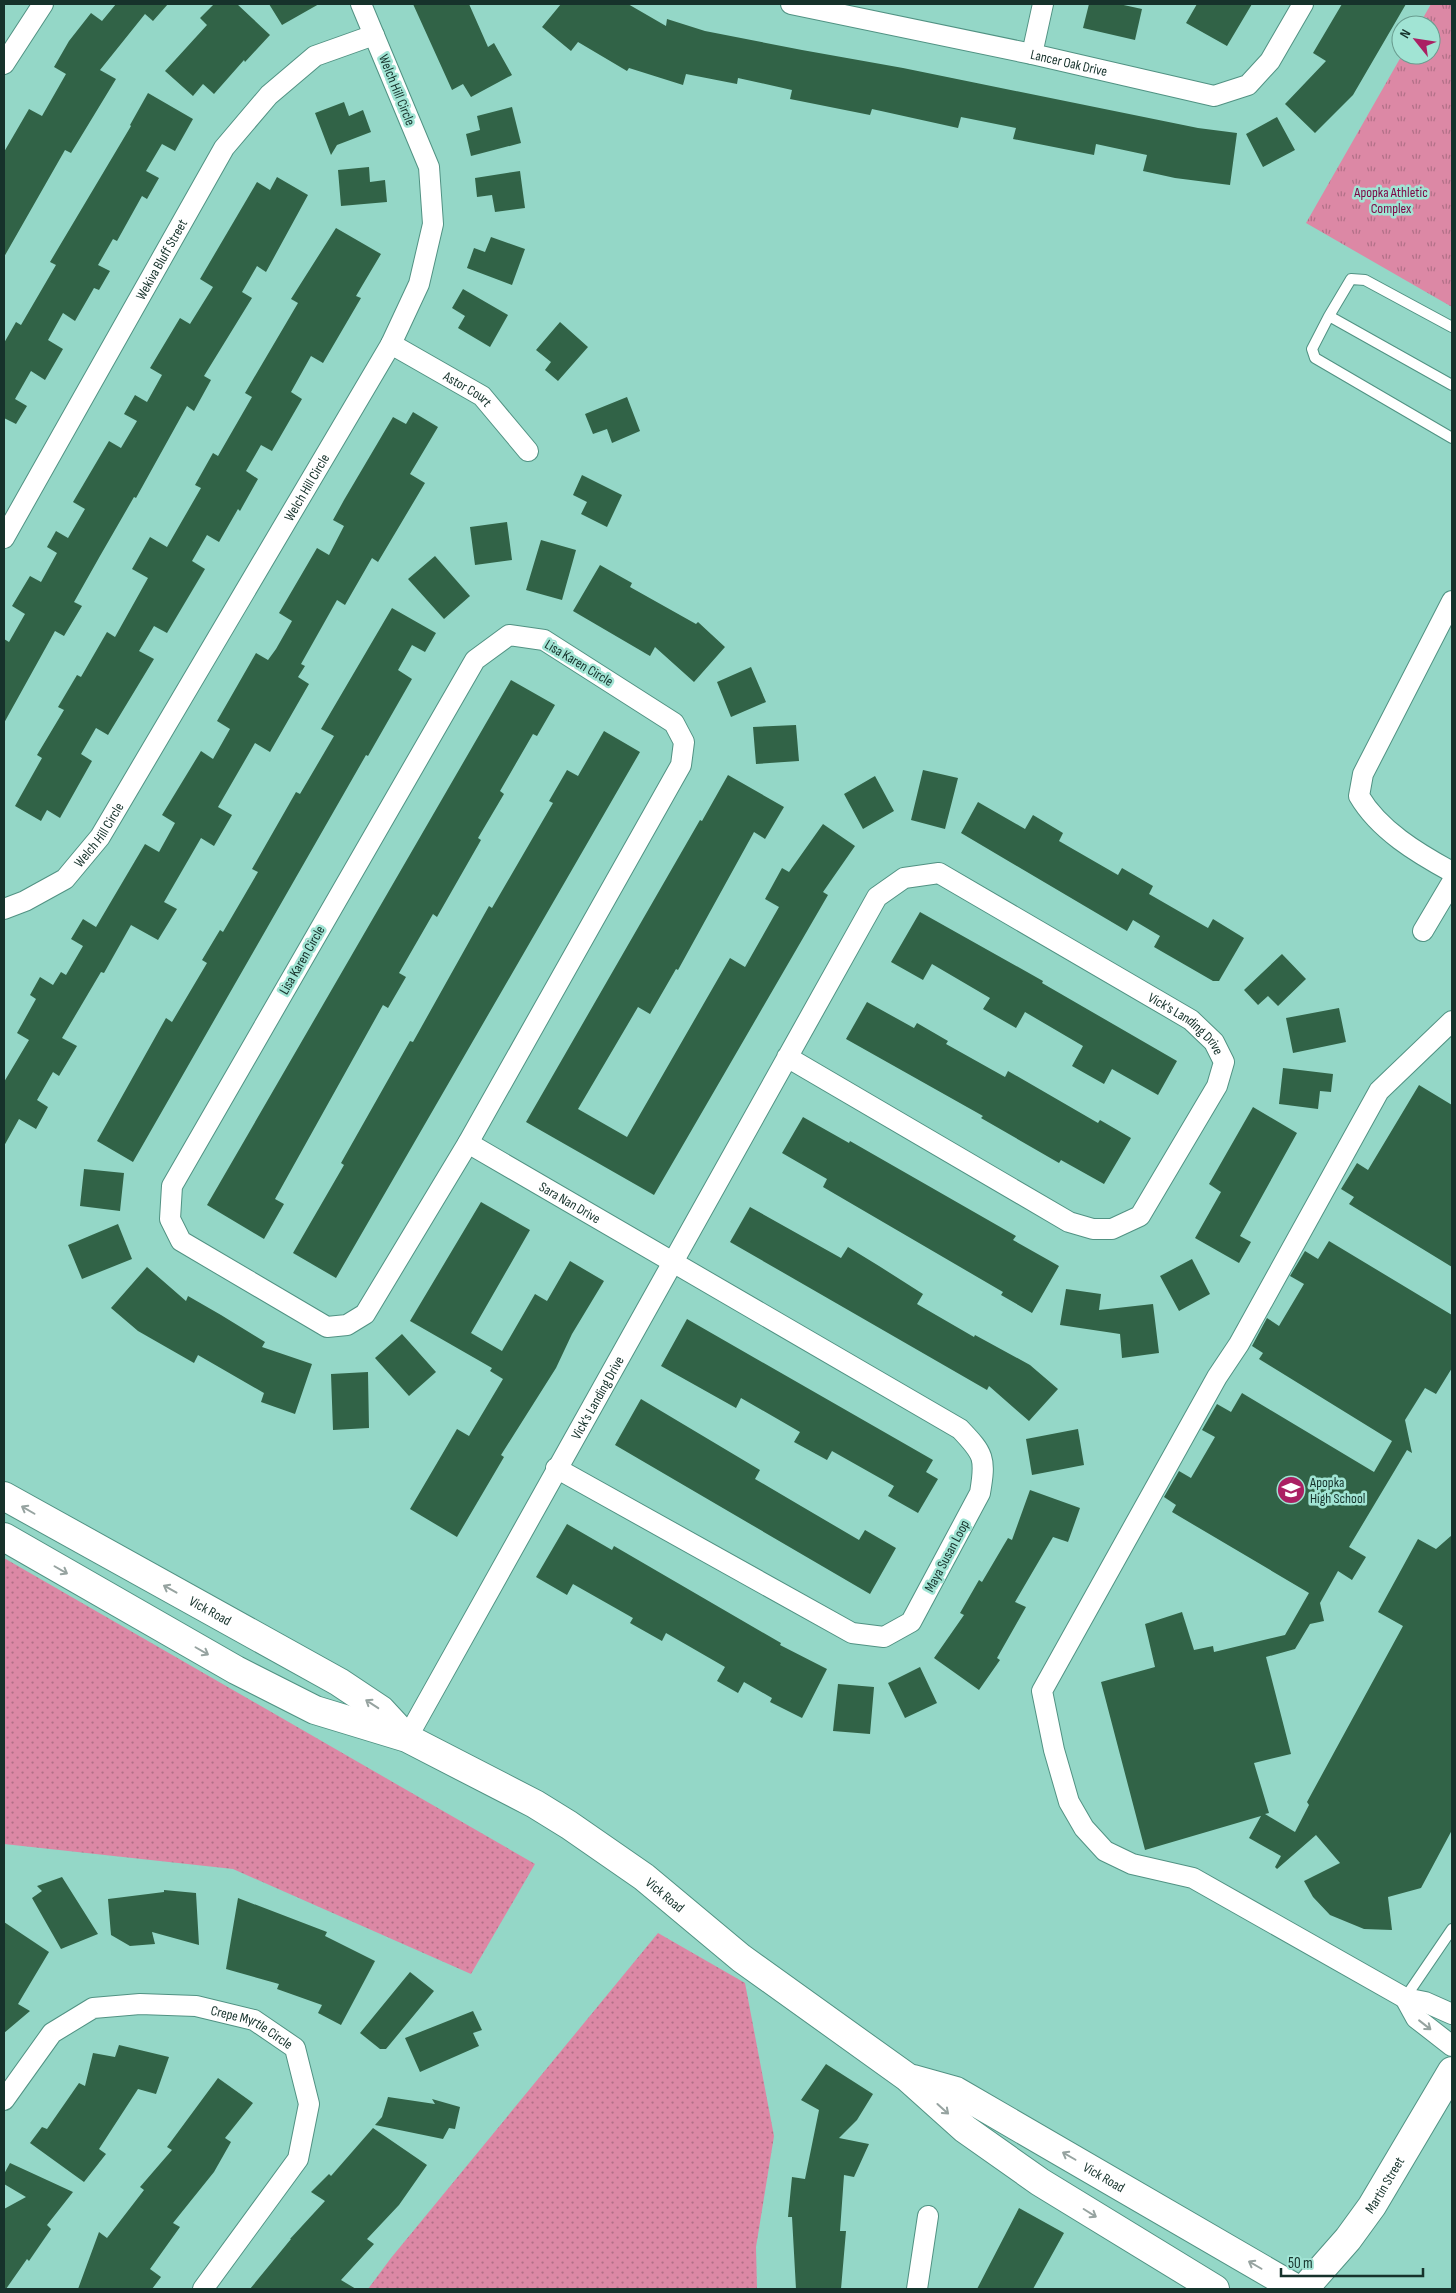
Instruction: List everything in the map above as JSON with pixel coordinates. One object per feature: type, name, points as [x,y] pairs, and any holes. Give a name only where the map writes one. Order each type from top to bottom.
[{"type":"street","points":[[4,64],[43,4]]},
{"type":"street","name":"Welch Hill Circle","points":[[4,909],[26,901],[65,879],[100,837],[392,344],[418,284],[433,224],[429,168],[361,4]]},
{"type":"street","name":"Lancer Oak Drive","points":[[791,4],[820,6],[1214,96],[1248,85],[1270,61],[1303,4]]},
{"type":"street","points":[[1032,54],[1043,4]]},
{"type":"street","name":"Wekiva Bluff Street","points":[[4,538],[224,148],[268,95],[315,56],[374,35]]},
{"type":"street","name":"Astor Court","points":[[392,344],[482,396],[528,451]]},
{"type":"street","points":[[1452,602],[1363,774],[1359,796],[1370,814],[1421,855],[1452,872]]},
{"type":"street","name":"Lisa Karen Circle","points":[[509,635],[544,640],[674,723],[684,742],[681,765],[468,1143],[365,1314],[347,1326],[327,1327],[181,1241],[170,1218],[172,1186],[475,660],[509,635]]},
{"type":"street","name":"Vick's Landing Drive","points":[[407,1738],[556,1468],[672,1261],[877,897],[904,878],[939,873],[1191,1020],[1214,1042],[1224,1062],[1217,1086],[1140,1216],[1112,1228],[1093,1229],[1069,1222],[787,1057]]},
{"type":"street","points":[[1423,931],[1452,882]]},
{"type":"street","points":[[1452,1021],[1379,1091],[1244,1335],[1217,1377],[1042,1691],[1054,1750],[1069,1802],[1084,1828],[1105,1851],[1132,1864],[1193,1878],[1405,1998],[1425,2002],[1452,2014]]},
{"type":"street","name":"Sara Nan Drive","points":[[468,1143],[672,1261]]},
{"type":"street","name":"Maya Susan Loop","points":[[556,1468],[852,1633],[884,1637],[911,1622],[980,1493],[984,1470],[980,1450],[960,1429],[672,1261]]},
{"type":"street","name":"Vick Road","points":[[4,1496],[339,1682],[381,1710],[407,1738]]},
{"type":"street","name":"Vick Road","points":[[4,1536],[236,1670],[315,1710],[407,1738],[535,1804],[598,1843],[644,1877],[741,1958],[907,2077],[965,2129],[1040,2182],[1215,2289]]},
{"type":"street","points":[[1405,1998],[1416,2018],[1452,2046]]},
{"type":"street","name":"Crepe Myrtle Circle","points":[[4,2100],[52,2033],[93,2008],[140,2004],[196,2006],[254,2020],[295,2048],[309,2104],[298,2159],[203,2289]]},
{"type":"street","name":"Martin Street","points":[[1304,2289],[1348,2239],[1372,2206],[1452,2071]]},
{"type":"street","name":"Vick Road","points":[[907,2077],[956,2090],[1297,2289]]},
{"type":"street","points":[[917,2289],[928,2216]]},
{"type":"lane","points":[[1452,327],[1365,280],[1351,279],[1328,316],[1312,349],[1315,358],[1452,438]]},
{"type":"lane","points":[[1328,316],[1452,385]]},
{"type":"lane","points":[[1405,1998],[1452,1929]]},
{"type":"green space","name":"Apopka Athletic Complex","points":[[1431,4],[1452,4],[1452,307],[1306,223],[1396,65],[1441,65],[1441,15],[1425,15]]},
{"type":"green space","points":[[4,1558],[535,1864],[471,1974],[233,1869],[4,1844]]},
{"type":"green space","points":[[658,1933],[745,1983],[774,2136],[756,2247],[757,2289],[368,2289],[391,2258]]},
{"type":"building","points":[[116,4],[168,4],[153,21],[145,14],[100,70],[116,79],[71,153],[65,150],[4,257],[4,152],[29,109],[42,116],[66,74],[54,67],[69,41],[91,13],[102,21]]},
{"type":"building","points":[[214,4],[237,4],[270,35],[245,62],[244,60],[214,94],[203,84],[193,96],[165,71],[207,25],[200,18]]},
{"type":"building","points":[[269,4],[319,4],[282,25]]},
{"type":"building","points":[[413,4],[469,4],[488,47],[494,43],[512,75],[471,97],[463,84],[452,90]]},
{"type":"building","points":[[561,4],[628,4],[666,26],[667,19],[705,31],[903,68],[1198,128],[1237,133],[1230,185],[1175,178],[1143,171],[1147,155],[1096,144],[1094,155],[1013,139],[1016,128],[961,117],[958,128],[872,109],[870,115],[790,99],[792,90],[738,78],[737,84],[686,74],[683,85],[629,68],[627,71],[578,42],[571,51],[542,27]]},
{"type":"building","points":[[1089,4],[1119,4],[1142,9],[1135,40],[1083,28]]},
{"type":"building","points":[[1197,4],[1252,4],[1227,46],[1186,23]]},
{"type":"building","points":[[1342,4],[1406,4],[1400,15],[1391,15],[1391,30],[1353,95],[1315,133],[1285,104],[1326,61],[1313,53]]},
{"type":"building","points":[[148,93],[193,119],[175,151],[162,144],[146,171],[159,178],[147,199],[142,196],[117,241],[113,239],[98,265],[110,271],[99,290],[94,288],[75,321],[63,313],[48,340],[63,349],[45,380],[31,371],[15,399],[27,406],[16,424],[4,418],[4,343],[16,322],[21,325],[56,265],[50,262],[131,126]]},
{"type":"building","points":[[344,102],[349,116],[363,110],[371,132],[337,145],[331,155],[315,113]]},
{"type":"building","points":[[512,107],[521,143],[471,156],[466,134],[480,130],[477,116]]},
{"type":"building","points":[[1277,117],[1295,150],[1263,167],[1246,134]]},
{"type":"building","points":[[369,167],[370,182],[385,180],[387,202],[341,206],[338,170]]},
{"type":"building","points":[[520,171],[525,208],[495,212],[492,195],[477,197],[475,178]]},
{"type":"building","points":[[277,177],[308,195],[266,272],[257,266],[242,292],[252,298],[204,376],[211,380],[194,411],[187,406],[136,498],[134,497],[100,556],[74,602],[82,606],[64,636],[55,631],[4,723],[4,639],[9,642],[25,614],[12,606],[30,576],[41,582],[57,553],[47,547],[56,531],[68,538],[85,509],[73,502],[109,441],[121,448],[137,421],[124,414],[135,395],[147,402],[162,375],[150,368],[180,318],[190,324],[213,287],[200,279],[257,182],[270,190]]},
{"type":"building","points":[[336,228],[381,254],[356,296],[361,298],[323,363],[311,356],[291,392],[302,399],[272,451],[261,445],[246,471],[258,479],[240,511],[238,509],[219,542],[207,535],[192,561],[205,569],[167,633],[154,626],[139,651],[154,659],[108,735],[96,728],[81,754],[92,761],[60,818],[47,810],[41,821],[15,806],[42,758],[37,755],[64,710],[58,707],[77,675],[81,677],[107,632],[115,637],[148,578],[132,569],[150,537],[167,547],[201,488],[195,485],[213,453],[218,456],[252,397],[245,393],[298,303],[291,299]]},
{"type":"building","points":[[491,237],[525,249],[512,285],[467,268],[474,248],[485,252]]},
{"type":"building","points":[[463,289],[508,315],[490,347],[458,328],[465,316],[452,308]]},
{"type":"building","points":[[560,322],[588,347],[558,381],[545,370],[551,362],[536,350]]},
{"type":"building","points":[[627,397],[640,431],[612,443],[607,429],[593,434],[585,414]]},
{"type":"building","points":[[413,412],[438,427],[410,474],[425,483],[378,562],[372,558],[345,605],[337,600],[301,664],[305,666],[298,677],[309,684],[270,752],[255,743],[218,807],[232,815],[214,846],[201,838],[164,902],[177,909],[158,940],[131,925],[104,973],[101,972],[62,1038],[77,1046],[59,1076],[53,1072],[37,1100],[48,1107],[36,1129],[19,1119],[4,1146],[4,1082],[29,1040],[17,1033],[36,999],[30,995],[40,977],[53,985],[61,972],[66,975],[83,946],[71,939],[83,919],[96,927],[145,844],[159,852],[175,823],[162,815],[201,751],[213,759],[230,729],[217,721],[256,653],[268,660],[276,649],[292,621],[279,613],[317,548],[329,555],[344,526],[333,520],[393,417],[406,424]]},
{"type":"building","points":[[582,475],[622,495],[607,527],[581,514],[587,502],[573,495]]},
{"type":"building","points":[[507,522],[512,560],[475,565],[470,527]]},
{"type":"building","points":[[541,540],[576,550],[562,600],[526,590]]},
{"type":"building","points":[[435,556],[470,596],[444,619],[408,579]]},
{"type":"building","points":[[600,565],[632,583],[630,587],[696,624],[698,622],[725,647],[694,682],[655,647],[650,656],[573,611]]},
{"type":"building","points":[[392,608],[436,633],[425,652],[412,645],[398,670],[412,679],[368,756],[366,755],[133,1162],[97,1141],[166,1018],[172,1022],[207,963],[202,960],[220,930],[223,932],[258,872],[252,869],[296,792],[300,794],[334,736],[321,729]]},
{"type":"building","points":[[751,667],[766,702],[731,717],[717,682]]},
{"type":"building","points":[[511,680],[555,705],[537,736],[533,734],[500,791],[504,794],[478,838],[481,840],[437,917],[433,914],[399,973],[406,977],[388,1008],[383,1005],[275,1199],[284,1204],[264,1239],[207,1205]]},
{"type":"building","points":[[796,725],[799,761],[756,764],[753,727]]},
{"type":"building","points":[[604,731],[640,752],[336,1278],[293,1253],[344,1165],[341,1163],[410,1041],[413,1042],[489,906],[492,908],[553,803],[549,801],[567,770],[578,776]]},
{"type":"building","points":[[923,770],[958,778],[945,829],[911,820]]},
{"type":"building","points":[[728,775],[784,807],[765,839],[754,832],[678,970],[676,969],[650,1014],[638,1007],[578,1109],[627,1137],[730,958],[745,967],[779,907],[765,899],[782,868],[789,872],[823,824],[855,846],[823,892],[828,895],[654,1195],[526,1122],[700,820],[702,821]]},
{"type":"building","points":[[875,776],[894,811],[863,829],[844,794]]},
{"type":"building","points":[[978,802],[1025,829],[1033,815],[1063,833],[1059,841],[1118,875],[1122,868],[1153,886],[1149,894],[1208,928],[1213,919],[1244,938],[1219,981],[1213,981],[1154,947],[1160,936],[1133,920],[1127,931],[961,833]]},
{"type":"building","points":[[920,912],[1043,981],[1042,983],[1177,1061],[1158,1095],[1112,1069],[1104,1084],[1072,1066],[1083,1046],[1025,1012],[1016,1028],[983,1009],[990,998],[932,964],[923,980],[891,962]]},
{"type":"building","points":[[1282,954],[1306,979],[1278,1006],[1268,996],[1258,1005],[1244,990]]},
{"type":"building","points":[[867,1002],[914,1028],[917,1023],[948,1041],[946,1044],[1005,1077],[1008,1071],[1098,1123],[1100,1120],[1131,1138],[1104,1184],[1061,1160],[1059,1163],[981,1118],[983,1116],[846,1039]]},
{"type":"building","points":[[1339,1008],[1346,1042],[1293,1053],[1286,1018]]},
{"type":"building","points":[[1283,1068],[1333,1074],[1331,1092],[1320,1091],[1318,1109],[1279,1104]]},
{"type":"building","points":[[1419,1085],[1452,1105],[1452,1267],[1349,1204],[1354,1197],[1341,1189],[1357,1163],[1368,1170]]},
{"type":"building","points":[[1253,1107],[1297,1133],[1240,1236],[1251,1242],[1239,1263],[1195,1238],[1221,1192],[1209,1184]]},
{"type":"building","points":[[803,1117],[849,1143],[850,1141],[1016,1236],[1013,1240],[1059,1266],[1032,1313],[1001,1295],[1003,1292],[823,1187],[827,1179],[782,1153]]},
{"type":"building","points":[[84,1169],[124,1173],[120,1211],[80,1206]]},
{"type":"building","points":[[481,1202],[530,1230],[471,1333],[502,1351],[535,1294],[547,1301],[570,1261],[604,1281],[572,1334],[556,1368],[501,1455],[504,1457],[457,1537],[410,1509],[457,1429],[469,1436],[503,1379],[490,1371],[492,1368],[410,1321]]},
{"type":"building","points":[[750,1207],[841,1258],[848,1247],[923,1294],[917,1304],[974,1337],[975,1335],[1030,1365],[1058,1389],[1029,1421],[989,1386],[987,1390],[730,1242]]},
{"type":"building","points":[[118,1224],[132,1259],[82,1279],[68,1245]]},
{"type":"building","points":[[1329,1241],[1452,1315],[1452,1368],[1436,1394],[1425,1388],[1405,1420],[1412,1453],[1407,1450],[1349,1547],[1366,1557],[1352,1580],[1338,1571],[1320,1603],[1324,1621],[1310,1624],[1295,1649],[1266,1657],[1291,1754],[1254,1763],[1269,1813],[1265,1814],[1295,1832],[1309,1805],[1307,1802],[1403,1626],[1378,1612],[1418,1539],[1436,1549],[1452,1535],[1452,1830],[1421,1888],[1388,1897],[1392,1930],[1364,1929],[1330,1915],[1313,1897],[1304,1881],[1340,1863],[1316,1835],[1277,1869],[1275,1867],[1281,1856],[1249,1838],[1261,1816],[1145,1850],[1101,1682],[1155,1667],[1145,1624],[1182,1612],[1194,1650],[1213,1646],[1214,1652],[1285,1635],[1309,1593],[1172,1512],[1176,1505],[1164,1497],[1179,1471],[1191,1478],[1215,1437],[1202,1430],[1217,1404],[1231,1412],[1242,1393],[1374,1472],[1392,1441],[1259,1359],[1263,1353],[1252,1346],[1267,1318],[1279,1326],[1304,1284],[1290,1276],[1305,1251],[1318,1259]]},
{"type":"building","points":[[1192,1259],[1210,1294],[1179,1311],[1160,1276]]},
{"type":"building","points":[[147,1267],[186,1301],[188,1296],[265,1342],[262,1347],[312,1364],[295,1414],[261,1402],[264,1393],[198,1355],[194,1363],[138,1331],[111,1308]]},
{"type":"building","points":[[1066,1289],[1101,1294],[1099,1310],[1153,1304],[1159,1353],[1122,1358],[1120,1334],[1060,1325]]},
{"type":"building","points":[[687,1319],[933,1460],[926,1472],[938,1479],[918,1513],[888,1496],[894,1486],[832,1451],[827,1460],[794,1442],[800,1432],[741,1398],[736,1408],[661,1366]]},
{"type":"building","points":[[402,1334],[436,1372],[409,1396],[375,1358]]},
{"type":"building","points":[[368,1372],[369,1428],[333,1430],[331,1374]]},
{"type":"building","points":[[641,1399],[760,1470],[755,1479],[859,1540],[865,1530],[896,1548],[870,1594],[615,1445]]},
{"type":"building","points":[[1078,1429],[1084,1465],[1032,1475],[1026,1439]]},
{"type":"building","points":[[1030,1490],[1080,1508],[1068,1542],[1053,1537],[1015,1602],[1026,1607],[997,1658],[1000,1660],[979,1690],[934,1658],[964,1615],[960,1613],[979,1580],[982,1582],[1008,1538],[1012,1540]]},
{"type":"building","points":[[567,1524],[612,1550],[614,1546],[781,1643],[780,1645],[827,1669],[802,1718],[770,1702],[772,1698],[744,1682],[738,1693],[717,1681],[725,1667],[666,1633],[662,1641],[630,1623],[633,1618],[573,1584],[567,1595],[536,1577]]},
{"type":"building","points":[[920,1667],[937,1703],[905,1718],[888,1683]]},
{"type":"building","points":[[838,1684],[874,1687],[870,1734],[833,1731]]},
{"type":"building","points":[[62,1877],[98,1934],[61,1949],[32,1898],[42,1891],[37,1886]]},
{"type":"building","points":[[164,1890],[196,1893],[199,1945],[152,1932],[155,1944],[130,1946],[111,1935],[108,1899],[164,1892]]},
{"type":"building","points":[[238,1898],[327,1932],[325,1936],[375,1961],[341,2025],[318,2013],[322,2005],[277,1989],[279,1984],[226,1969]]},
{"type":"building","points":[[4,1922],[49,1952],[18,2004],[30,2011],[4,2033]]},
{"type":"building","points":[[410,1972],[434,1991],[386,2049],[380,2049],[360,2033]]},
{"type":"building","points":[[473,2011],[482,2030],[473,2033],[479,2046],[420,2072],[405,2038]]},
{"type":"building","points":[[119,2045],[169,2057],[156,2094],[138,2089],[99,2149],[106,2154],[84,2182],[30,2143],[42,2127],[47,2129],[79,2083],[85,2086],[93,2053],[115,2057]]},
{"type":"building","points":[[826,2064],[873,2094],[857,2120],[839,2138],[869,2144],[854,2177],[844,2175],[840,2231],[846,2231],[841,2289],[796,2289],[792,2217],[788,2217],[792,2177],[805,2179],[819,2110],[801,2100]]},
{"type":"building","points":[[218,2078],[253,2103],[225,2138],[231,2142],[214,2172],[173,2223],[180,2227],[150,2269],[161,2277],[152,2289],[78,2289],[99,2232],[107,2238],[144,2190],[140,2187],[172,2150],[167,2147]]},
{"type":"building","points":[[388,2097],[435,2104],[432,2099],[460,2107],[455,2129],[449,2128],[443,2139],[375,2125],[382,2117]]},
{"type":"building","points":[[373,2128],[427,2165],[399,2205],[367,2239],[374,2244],[341,2280],[356,2289],[250,2289],[290,2239],[325,2201],[311,2192],[329,2174],[331,2176]]},
{"type":"building","points":[[10,2163],[73,2192],[47,2225],[51,2229],[29,2261],[27,2259],[6,2289],[4,2289],[4,2209],[26,2197],[4,2184],[4,2174]]},
{"type":"building","points":[[1019,2208],[1064,2233],[1033,2289],[977,2289]]},
{"type":"place","name":"Apopka High School","points":[[1291,1490]]}]
